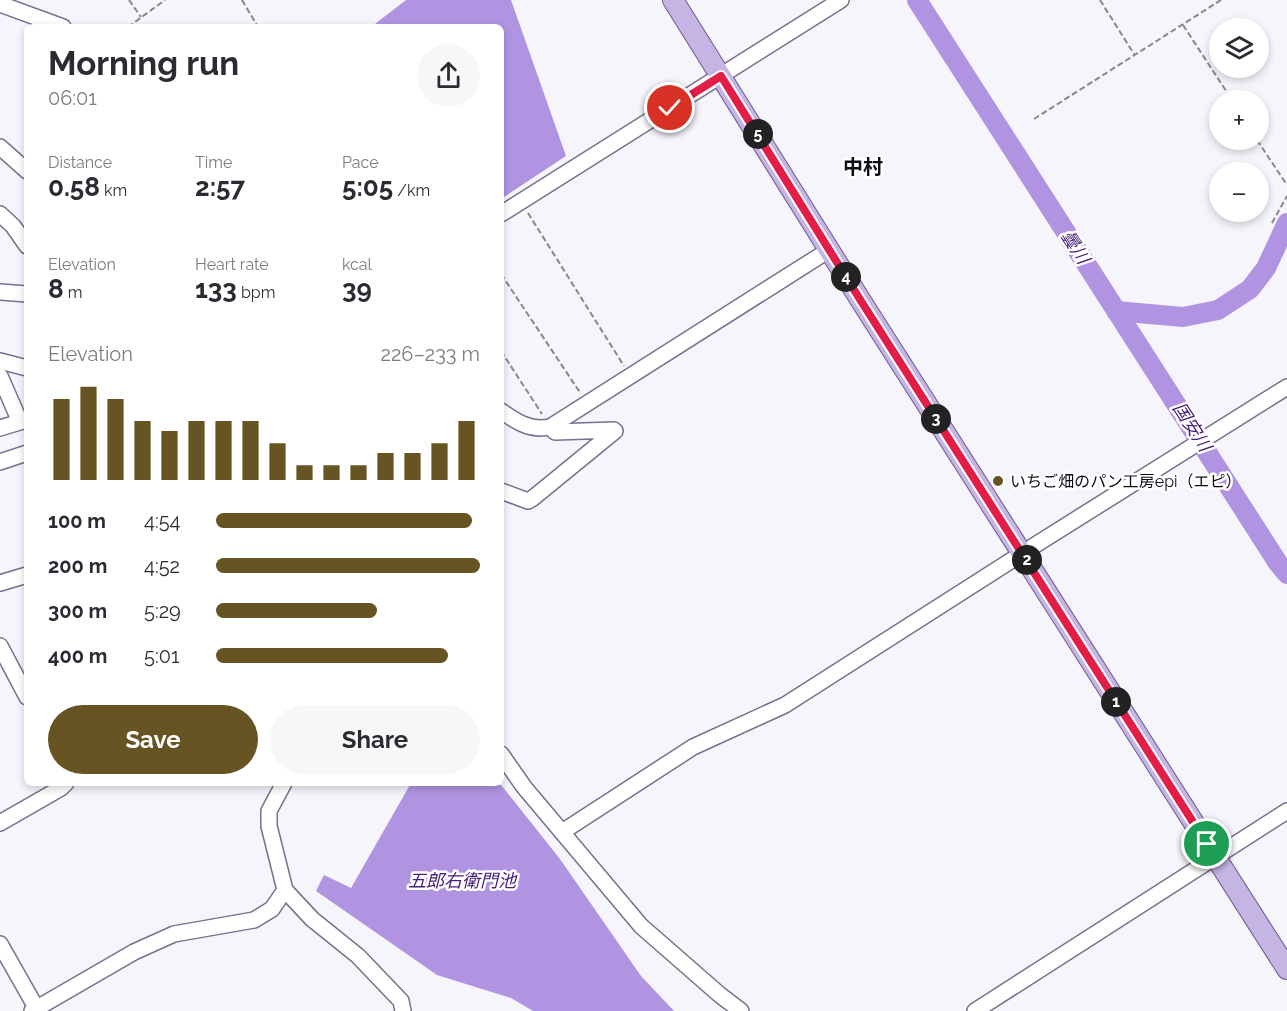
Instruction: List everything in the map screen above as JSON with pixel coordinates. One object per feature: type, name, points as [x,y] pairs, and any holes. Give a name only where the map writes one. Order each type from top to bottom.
[{"type":"main road","points":[[673,0],[829,250],[1287,969]]},
{"type":"street","points":[[504,212],[841,0]]},
{"type":"street","points":[[0,4],[55,24]]},
{"type":"street","points":[[0,147],[24,168]]},
{"type":"street","points":[[0,214],[20,222]]},
{"type":"street","points":[[504,413],[520,424],[540,429],[550,427],[829,250]]},
{"type":"street","points":[[0,292],[24,294]]},
{"type":"street","points":[[0,361],[24,367]]},
{"type":"street","points":[[0,376],[3,393],[20,422],[0,428]]},
{"type":"street","points":[[562,832],[693,747],[785,705],[1287,387]]},
{"type":"street","points":[[504,492],[528,501],[615,431],[555,432],[550,427]]},
{"type":"street","points":[[0,462],[24,454]]},
{"type":"street","points":[[0,583],[24,576]]},
{"type":"street","points":[[0,646],[24,691]]},
{"type":"street","points":[[504,758],[524,787],[641,926],[720,996],[741,1011]]},
{"type":"street","points":[[504,772],[524,787]]},
{"type":"street","points":[[0,823],[63,786]]},
{"type":"street","points":[[282,786],[269,811],[269,826],[285,890],[312,919],[365,964],[401,1001],[403,1011]]},
{"type":"street","points":[[975,1011],[1287,812]]},
{"type":"street","points":[[0,944],[35,1010],[134,952],[174,934],[254,920],[272,909],[285,890]]},
{"type":"path","points":[[129,0],[141,17]]},
{"type":"path","points":[[132,24],[165,0]]},
{"type":"path","points":[[242,0],[256,24]]},
{"type":"path","points":[[1100,0],[1134,54]]},
{"type":"path","points":[[1034,119],[1221,0]]},
{"type":"path","points":[[1183,24],[1226,90]]},
{"type":"path","points":[[1264,150],[1287,185]]},
{"type":"path","points":[[1272,223],[1287,196]]},
{"type":"path","points":[[521,202],[630,376]]},
{"type":"path","points":[[504,278],[588,404]]},
{"type":"path","points":[[504,356],[550,427]]},
{"type":"water","points":[[406,0],[511,0],[566,156],[504,197],[504,24],[375,24]]},
{"type":"water","name":"五郎右衛門池","points":[[409,786],[502,786],[560,859],[641,976],[674,1011],[533,1011],[511,998],[437,975],[316,891],[324,875],[351,888]]},
{"type":"waterway","name":"曇川","points":[[917,0],[1287,574]]},
{"type":"waterway","name":"曇川","points":[[1116,311],[1183,317],[1218,310],[1250,289],[1266,268],[1287,223]]},
{"type":"place","name":"いちご畑のパン工房epi（エピ）","points":[[998,481]]},
{"type":"district","name":"中村","points":[[863,167]]},
{"type":"route","points":[[670,108],[721,76],[861,301],[1207,844]]},
{"type":"water label","name":"国安川","points":[[1192,427]]}]
